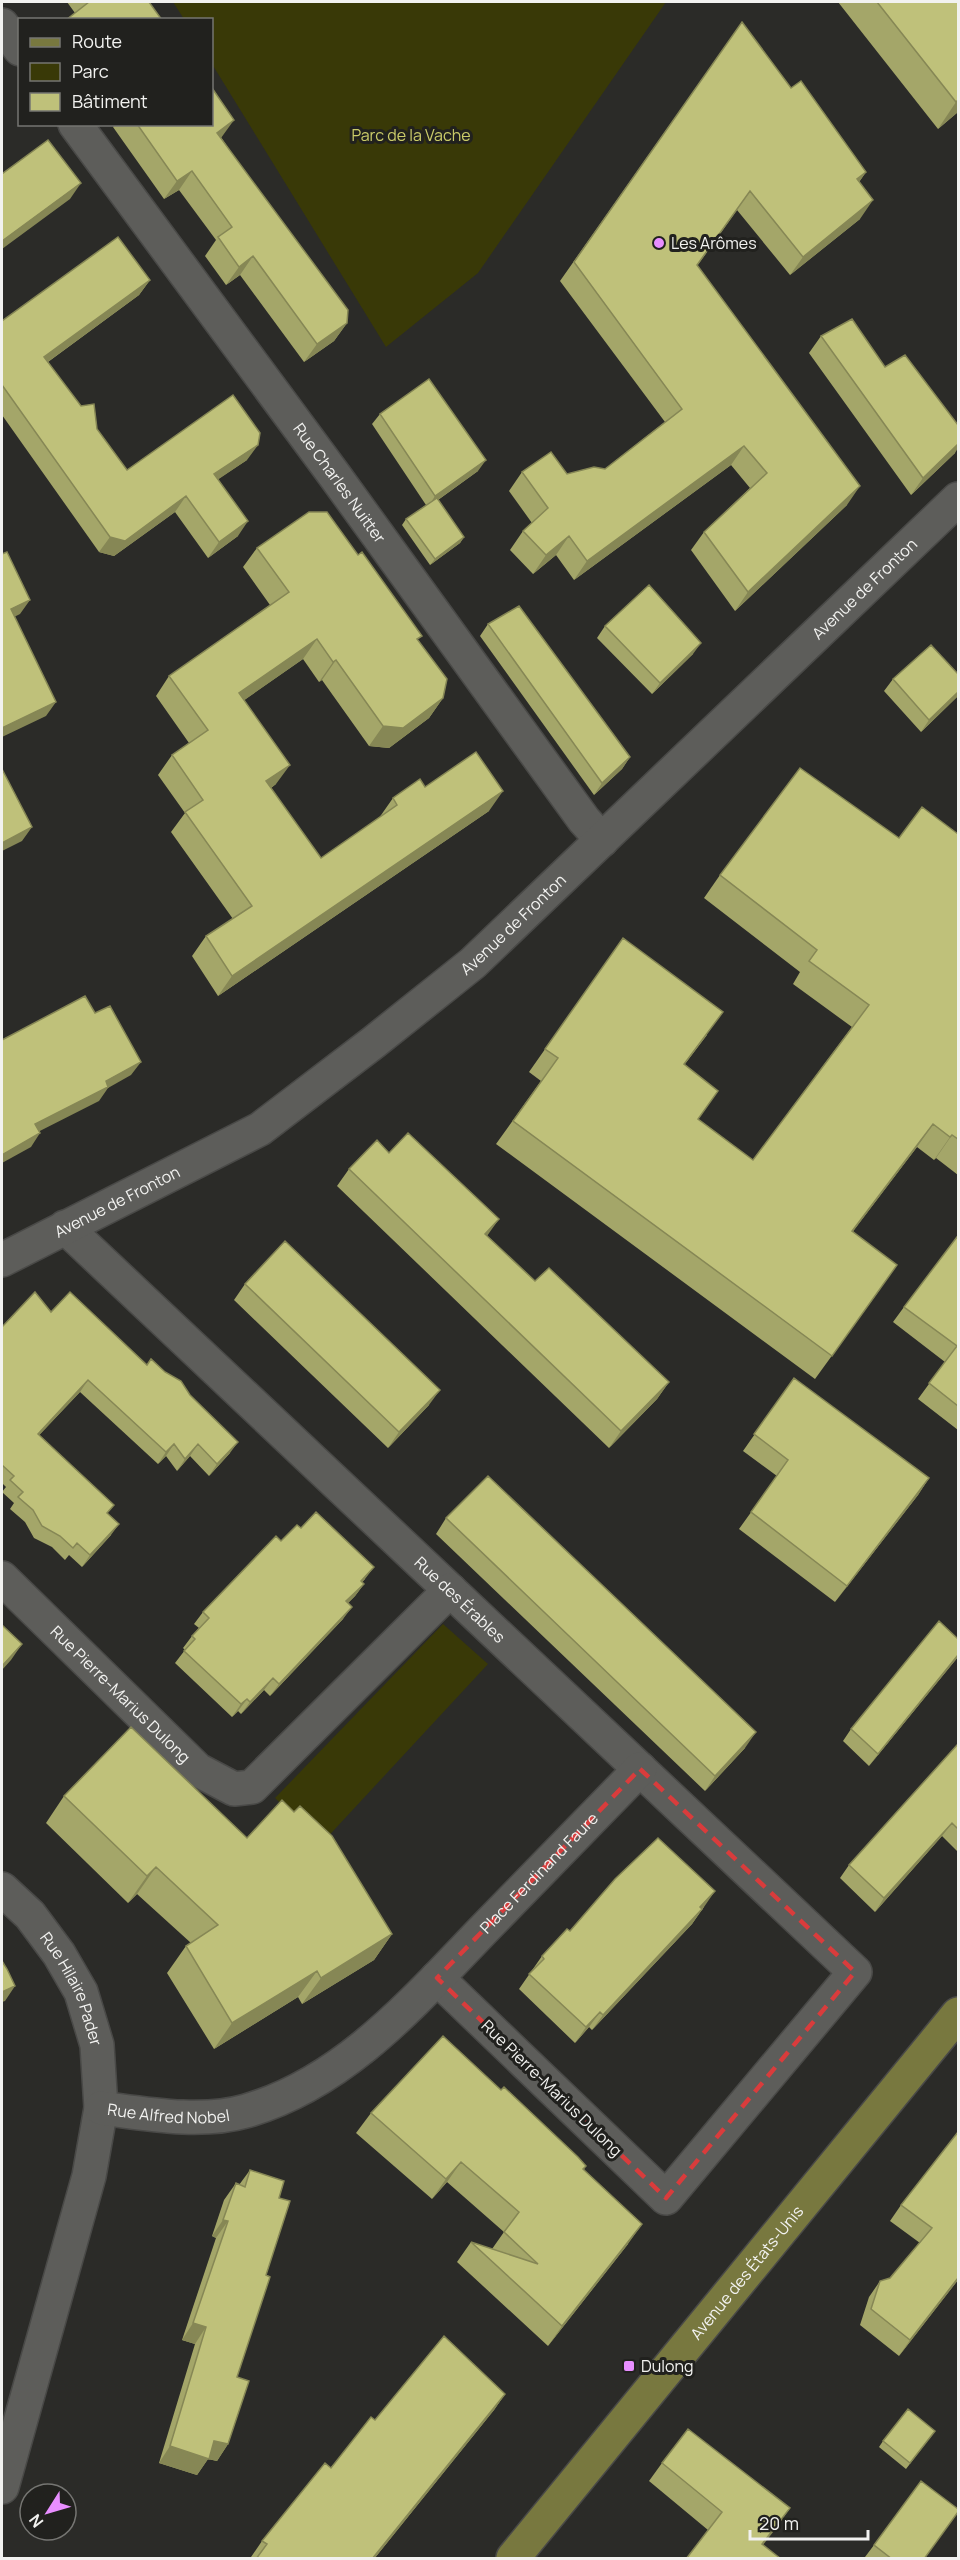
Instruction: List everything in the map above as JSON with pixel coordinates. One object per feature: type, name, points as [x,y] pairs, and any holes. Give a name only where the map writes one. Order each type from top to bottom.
[{"type":"main road","name":"Avenue des États-Unis","points":[[513,2559],[958,2014]]},
{"type":"street","points":[[2,25],[18,46]]},
{"type":"street","name":"Rue Charles Nuitter","points":[[76,126],[342,485],[584,820],[602,840]]},
{"type":"street","name":"Avenue de Fronton","points":[[2,1260],[260,1129],[473,963],[958,499]]},
{"type":"street","name":"Rue des Érables","points":[[65,1227],[855,1972],[666,2198]]},
{"type":"street","name":"Rue Pierre-Marius Dulong","points":[[2,1578],[198,1770],[234,1789],[252,1787],[450,1590]]},
{"type":"street","name":"Place Ferdinand Faure","points":[[437,1978],[640,1769]]},
{"type":"street","name":"Rue Hilaire Pader","points":[[2,1888],[30,1915],[59,1954],[81,1992],[97,2045],[101,2108]]},
{"type":"street","name":"Rue Pierre-Marius Dulong","points":[[437,1978],[666,2198]]},
{"type":"street","name":"Rue Alfred Nobel","points":[[2,2487],[89,2176],[101,2108],[176,2118],[245,2111],[312,2084],[366,2046],[437,1978]]},
{"type":"highlighted area","points":[[640,1769],[855,1972],[666,2198],[437,1978]]},
{"type":"green space","name":"Parc de la Vache","points":[[173,2],[666,2],[478,273],[386,347],[213,66],[213,18],[183,18]]},
{"type":"green space","points":[[443,1624],[488,1664],[322,1843],[275,1798]]},
{"type":"building","points":[[89,2],[149,2],[161,18],[69,18]]},
{"type":"building","points":[[877,2],[958,2],[958,100],[956,102]]},
{"type":"building","points":[[742,22],[791,88],[801,81],[866,172],[857,179],[873,200],[803,257],[750,191],[697,265],[860,486],[748,592],[704,532],[767,473],[744,446],[587,561],[569,536],[546,555],[523,531],[548,508],[522,472],[551,452],[567,474],[594,467],[605,469],[682,409],[574,262]]},
{"type":"building","points":[[213,89],[234,120],[217,133],[348,310],[347,323],[317,344],[253,256],[239,267],[218,237],[232,227],[192,171],[177,181],[138,126],[213,126]]},
{"type":"building","points":[[48,140],[81,183],[2,241],[2,174]]},
{"type":"building","points":[[118,237],[150,280],[44,357],[81,406],[94,404],[97,429],[127,470],[233,395],[260,433],[258,445],[214,474],[248,521],[219,542],[186,496],[125,541],[110,537],[2,385],[2,321]]},
{"type":"building","points":[[852,319],[885,367],[905,355],[958,425],[958,444],[923,478],[821,336]]},
{"type":"building","points":[[429,379],[486,460],[435,496],[380,414]]},
{"type":"building","points":[[437,498],[464,537],[435,559],[406,519]]},
{"type":"building","points":[[309,512],[327,512],[358,555],[362,552],[422,636],[417,639],[447,679],[443,698],[403,728],[383,726],[336,660],[333,662],[317,639],[239,693],[290,765],[266,781],[321,858],[397,805],[393,798],[420,779],[425,787],[476,752],[503,791],[232,976],[206,936],[252,906],[185,812],[203,800],[172,755],[208,730],[169,676],[289,592],[257,548]]},
{"type":"building","points":[[7,552],[30,600],[11,609],[56,702],[2,728],[2,554]]},
{"type":"building","points":[[649,585],[701,643],[660,683],[605,626]]},
{"type":"building","points":[[519,606],[630,757],[602,783],[488,624]]},
{"type":"building","points":[[931,645],[958,674],[958,692],[929,720],[893,679]]},
{"type":"building","points":[[800,768],[899,838],[922,807],[958,834],[958,1139],[952,1135],[950,1137],[933,1124],[852,1231],[897,1265],[832,1356],[513,1121],[558,1058],[545,1049],[623,938],[723,1012],[684,1064],[718,1091],[698,1119],[753,1160],[869,1005],[809,961],[817,950],[720,875]]},
{"type":"building","points":[[2,769],[32,827],[2,843]]},
{"type":"building","points":[[85,996],[95,1013],[110,1006],[141,1062],[106,1081],[108,1087],[35,1124],[40,1133],[2,1155],[2,1040]]},
{"type":"building","points":[[408,1133],[499,1219],[485,1234],[535,1281],[549,1268],[669,1382],[621,1431],[349,1169],[377,1140],[389,1153]]},
{"type":"building","points":[[957,1237],[958,1406],[929,1383],[957,1346],[904,1307]]},
{"type":"building","points":[[285,1241],[440,1390],[399,1432],[245,1284]]},
{"type":"building","points":[[35,1292],[51,1312],[70,1292],[147,1365],[151,1359],[165,1372],[181,1381],[190,1395],[238,1442],[217,1464],[198,1444],[185,1459],[174,1444],[166,1452],[88,1380],[38,1434],[114,1505],[107,1513],[119,1524],[90,1555],[77,1543],[73,1548],[60,1536],[42,1526],[33,1510],[18,1497],[23,1492],[10,1480],[14,1476],[2,1465],[2,1327]]},
{"type":"building","points":[[794,1378],[929,1478],[847,1586],[751,1512],[788,1460],[754,1434]]},
{"type":"building","points":[[488,1476],[756,1732],[715,1776],[446,1518]]},
{"type":"building","points":[[316,1512],[374,1567],[361,1581],[364,1584],[346,1601],[352,1607],[279,1684],[273,1678],[250,1702],[247,1699],[241,1704],[184,1651],[195,1639],[192,1636],[209,1618],[203,1612],[276,1536],[281,1541],[297,1525],[301,1528]]},
{"type":"building","points":[[939,1621],[958,1639],[958,1655],[878,1754],[851,1729]]},
{"type":"building","points":[[2,1625],[22,1644],[2,1666]]},
{"type":"building","points":[[131,1727],[247,1838],[282,1800],[294,1812],[300,1806],[332,1836],[392,1934],[321,1978],[317,1971],[232,2023],[186,1946],[218,1925],[156,1867],[147,1876],[64,1796]]},
{"type":"building","points":[[958,1744],[958,1829],[952,1823],[884,1898],[849,1865]]},
{"type":"building","points":[[658,1838],[715,1891],[700,1907],[702,1909],[603,2015],[600,2012],[586,2027],[529,1974],[567,1929],[570,1931],[615,1879]]},
{"type":"building","points":[[2,1961],[15,1986],[2,1992]]},
{"type":"building","points":[[443,2036],[501,2090],[504,2087],[578,2157],[586,2166],[583,2169],[642,2224],[562,2326],[471,2242],[538,2264],[504,2232],[519,2212],[461,2162],[446,2179],[371,2113]]},
{"type":"building","points":[[958,2132],[958,2278],[910,2340],[871,2309],[880,2281],[890,2278],[932,2228],[901,2205]]},
{"type":"building","points":[[250,2170],[284,2181],[279,2198],[290,2201],[266,2275],[270,2277],[237,2377],[249,2381],[228,2444],[214,2441],[209,2459],[170,2446],[206,2327],[193,2323],[228,2221],[223,2220],[236,2183],[245,2187]]},
{"type":"building","points":[[444,2336],[505,2394],[372,2559],[256,2559],[267,2544],[262,2541],[325,2463],[331,2468],[371,2417],[375,2420]]},
{"type":"building","points":[[908,2409],[935,2431],[910,2463],[883,2441]]},
{"type":"building","points":[[688,2429],[790,2508],[762,2544],[781,2559],[686,2559],[722,2512],[662,2463]]},
{"type":"building","points":[[921,2481],[958,2509],[958,2512],[924,2559],[892,2559],[874,2545]]},
{"type":"place","name":"Les Arômes","points":[[659,243]]},
{"type":"place","name":"Dulong","points":[[629,2366]]}]
